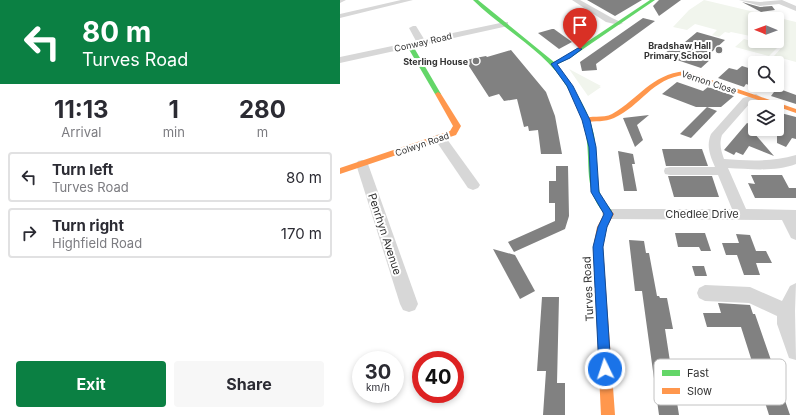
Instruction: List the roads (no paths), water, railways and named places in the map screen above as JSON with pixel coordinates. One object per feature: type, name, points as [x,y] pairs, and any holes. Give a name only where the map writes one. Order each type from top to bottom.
[{"type":"street","points":[[340,16],[410,0]]},
{"type":"street","points":[[475,0],[554,64],[570,86],[586,120],[593,147],[595,192],[600,203],[609,214]]},
{"type":"street","points":[[575,0],[608,20],[619,23]]},
{"type":"street","points":[[554,64],[568,57],[653,0]]},
{"type":"street","points":[[742,0],[760,4],[777,1],[796,9]]},
{"type":"street","name":"Conway Road","points":[[340,60],[410,46],[421,42],[505,24]]},
{"type":"street","points":[[413,28],[421,42]]},
{"type":"street","name":"Colwyn Road","points":[[340,171],[453,133],[457,126],[410,46]]},
{"type":"street","name":"Vernon Close","points":[[586,120],[613,116],[665,76],[677,72],[796,111]]},
{"type":"street","points":[[741,214],[714,146],[714,141],[717,134],[747,100],[756,98]]},
{"type":"street","points":[[440,138],[473,185]]},
{"type":"street","points":[[670,171],[774,164],[790,162],[796,159]]},
{"type":"street","name":"Penrhyn Avenue","points":[[362,164],[409,304]]},
{"type":"street","name":"Chedlee Drive","points":[[609,214],[791,215]]},
{"type":"street","name":"Turves Road","points":[[608,415],[598,247],[602,227],[609,214]]},
{"type":"street","points":[[791,215],[796,234]]},
{"type":"street","points":[[796,291],[786,311],[786,324],[796,351]]},
{"type":"street","points":[[706,293],[750,295],[786,311]]},
{"type":"place","name":"Bradshaw Hall Primary School","points":[[719,50]]},
{"type":"place","name":"Sterling House","points":[[476,61]]}]
